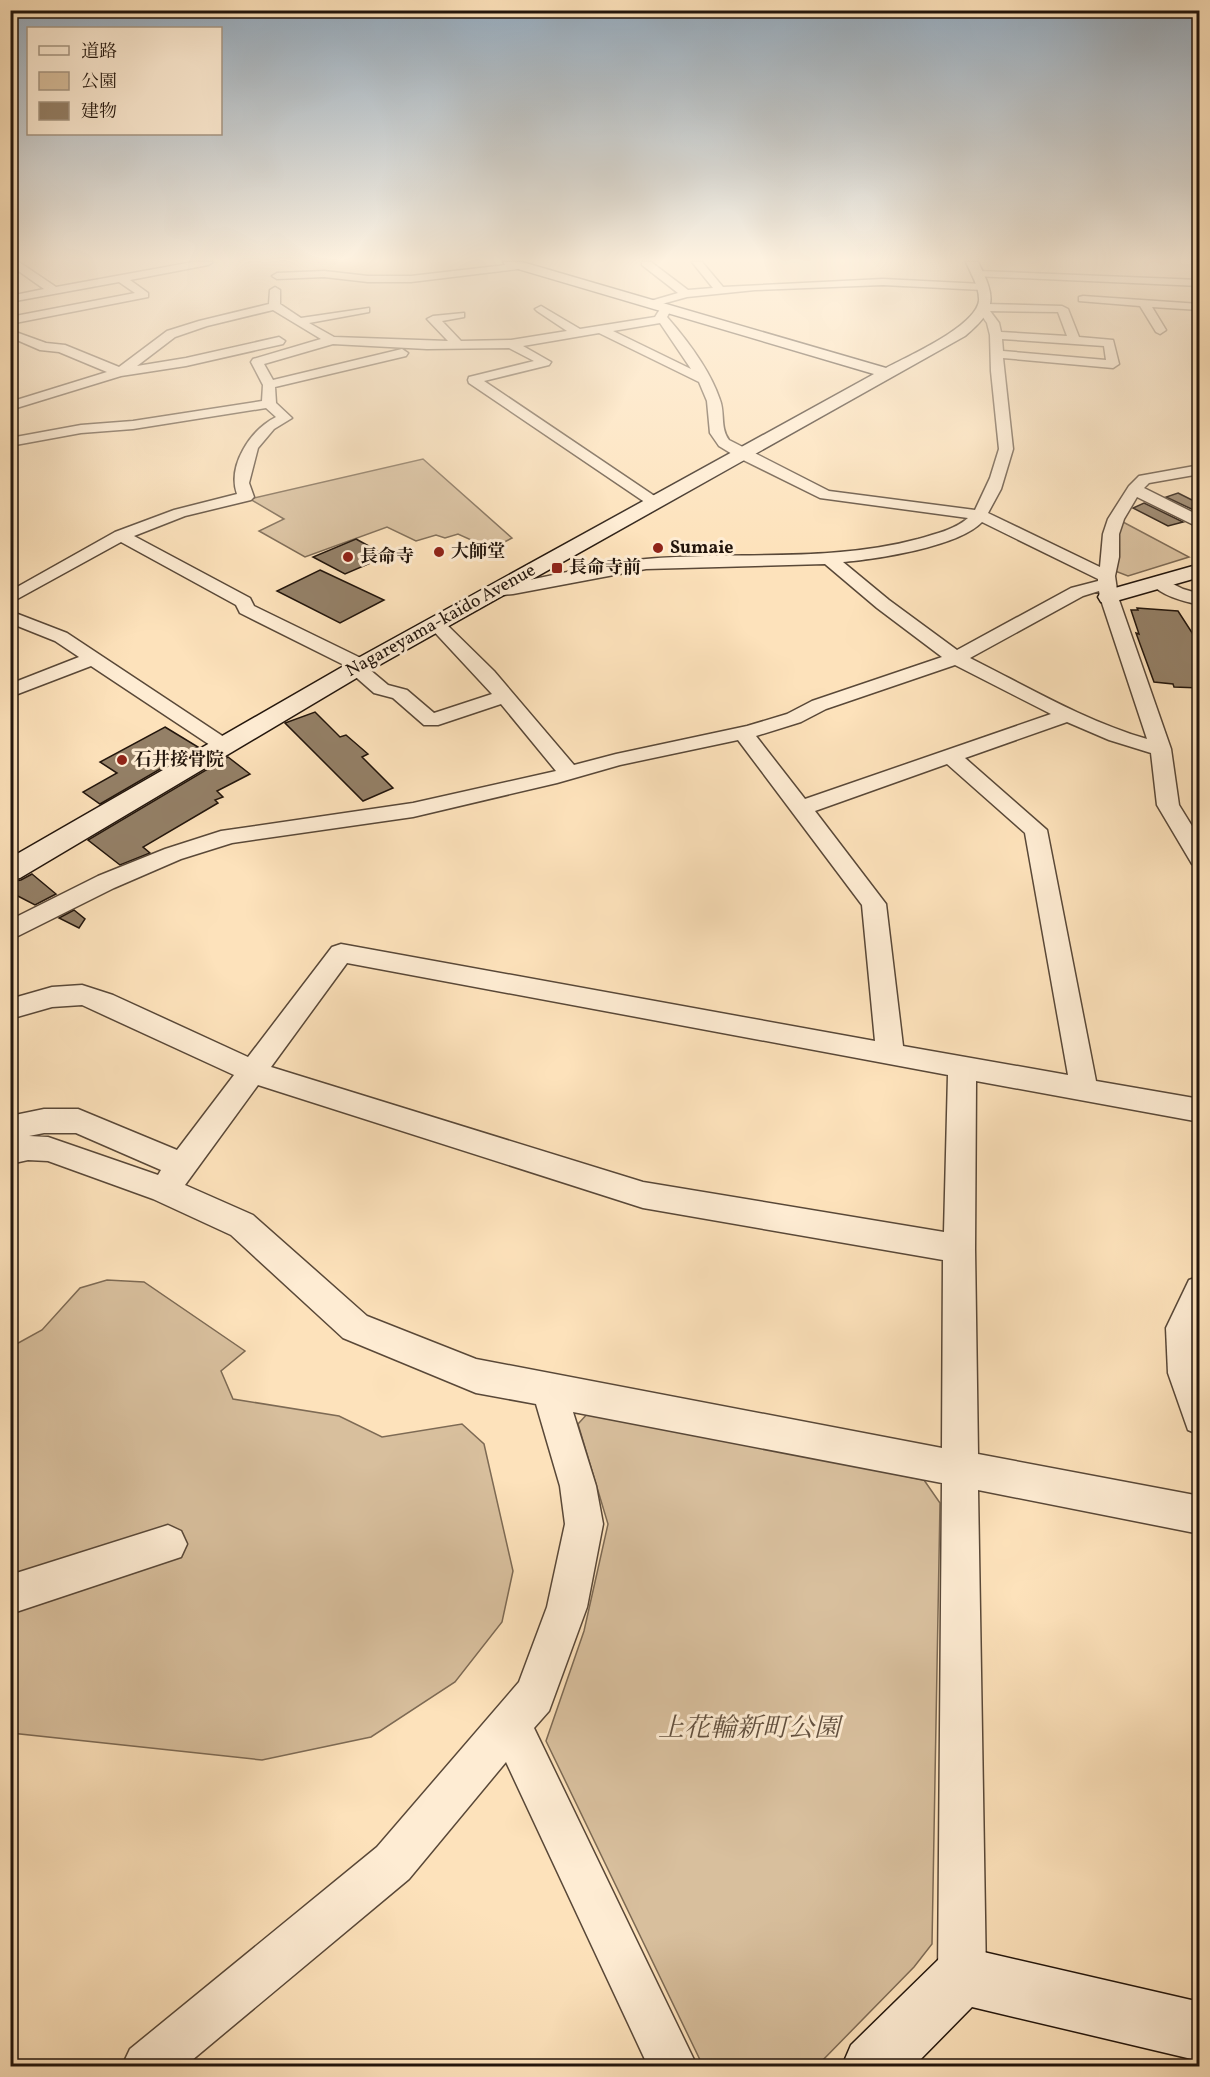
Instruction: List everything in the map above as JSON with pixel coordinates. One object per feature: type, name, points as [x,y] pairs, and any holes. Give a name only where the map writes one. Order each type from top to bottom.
[{"type":"street","points":[[87,359],[119,372]]},
{"type":"street","points":[[119,372],[137,359]]},
{"type":"street","points":[[10,406],[119,372],[199,359]]},
{"type":"street","points":[[10,598],[121,535],[180,513],[246,497],[241,483],[250,448],[269,426],[285,418],[269,404],[269,385],[257,362],[267,359]]},
{"type":"street","points":[[269,385],[376,359]]},
{"type":"street","points":[[539,359],[545,362],[474,380],[654,502]]},
{"type":"street","points":[[661,359],[704,380]]},
{"type":"street","points":[[691,359],[714,401],[717,433],[724,443],[742,454],[825,495],[980,515],[1108,586]]},
{"type":"street","points":[[833,359],[886,373]]},
{"type":"street","name":"Nagareyama-kaido Avenue","points":[[10,871],[359,667],[912,359]]},
{"type":"street","points":[[494,591],[530,587],[645,565],[858,556],[916,546],[956,532],[980,515],[1004,462],[1006,449],[997,359]]},
{"type":"street","points":[[1054,359],[1113,364],[1112,359]]},
{"type":"street","points":[[10,442],[81,429],[133,425],[269,404]]},
{"type":"street","points":[[1200,469],[1143,479],[1134,489],[1116,519],[1111,534],[1108,586],[1161,749],[1168,805],[1200,859]]},
{"type":"street","points":[[1134,489],[1200,523]]},
{"type":"street","points":[[121,535],[244,602],[246,609],[359,667],[381,689],[400,694],[431,721],[504,696]]},
{"type":"street","points":[[828,558],[956,658],[1068,715],[1116,736],[1161,749]]},
{"type":"street","points":[[10,931],[106,882],[172,854],[230,836],[413,810],[743,733],[794,718],[819,705],[956,658],[1077,592],[1108,586],[1159,582],[1200,570]]},
{"type":"street","points":[[1159,582],[1178,593],[1200,600]]},
{"type":"street","points":[[10,616],[62,637],[223,745]]},
{"type":"street","points":[[436,624],[487,675],[568,772]]},
{"type":"street","points":[[10,691],[94,658]]},
{"type":"street","points":[[802,808],[1068,715]]},
{"type":"street","points":[[743,733],[874,904],[890,1053]]},
{"type":"street","points":[[950,756],[1035,830],[1083,1089]]},
{"type":"street","points":[[173,1178],[341,953],[1200,1111]]},
{"type":"street","points":[[10,1009],[52,997],[82,995],[104,1002],[253,1072],[643,1195],[959,1249]]},
{"type":"street","points":[[872,2067],[962,1976],[959,1249],[962,1068]]},
{"type":"street","points":[[10,1128],[45,1120],[78,1121],[173,1178],[242,1225],[355,1327],[476,1376],[960,1467],[1200,1515]]},
{"type":"street","points":[[10,1152],[28,1148],[48,1149],[173,1178]]},
{"type":"street","points":[[1200,1291],[1183,1328],[1185,1373],[1200,1418]]},
{"type":"street","points":[[147,2067],[393,1863],[534,1696],[567,1607],[584,1524],[578,1485],[549,1389]]},
{"type":"street","points":[[10,1595],[168,1544]]},
{"type":"street","points":[[510,1725],[674,2067]]},
{"type":"street","points":[[962,1976],[1200,2032]]},
{"type":"green space","points":[[423,459],[512,538],[491,549],[458,534],[445,538],[436,535],[416,541],[387,527],[305,557],[259,531],[284,519],[250,499]]},
{"type":"green space","points":[[1123,522],[1189,557],[1128,576],[1115,571],[1117,538]]},
{"type":"green space","points":[[107,1280],[144,1282],[245,1351],[221,1371],[233,1399],[339,1416],[382,1437],[462,1424],[484,1444],[513,1571],[502,1622],[455,1682],[371,1737],[262,1760],[11,1733],[11,1347],[42,1330],[80,1288]]},
{"type":"green space","name":"上花輪新町公園","points":[[589,1412],[924,1480],[940,1503],[932,1944],[914,1967],[817,2066],[703,2066],[546,1741],[584,1631],[608,1524],[578,1424]]},
{"type":"building","points":[[1178,493],[1200,504],[1200,513],[1166,497]]},
{"type":"building","points":[[1144,503],[1183,522],[1168,526],[1133,508]]},
{"type":"building","points":[[356,539],[387,556],[345,574],[313,557]]},
{"type":"building","points":[[320,570],[384,600],[340,623],[277,591]]},
{"type":"building","points":[[1137,608],[1178,611],[1200,645],[1200,688],[1174,687],[1173,684],[1154,682],[1136,633],[1139,634],[1131,610],[1138,610]]},
{"type":"building","points":[[315,712],[340,737],[346,735],[368,754],[362,757],[393,788],[363,801],[285,723]]},
{"type":"building","points":[[165,727],[198,747],[100,804],[83,792],[117,773],[100,762]]},
{"type":"building","points":[[228,757],[250,774],[217,791],[223,797],[215,800],[218,803],[143,847],[150,853],[120,865],[88,840]]},
{"type":"building","points":[[32,874],[56,894],[35,905],[10,892],[10,882],[21,880]]},
{"type":"building","points":[[74,910],[85,919],[79,928],[59,918]]},
{"type":"place","name":"Sumaie","points":[[658,548]]},
{"type":"place","name":"大師堂","points":[[439,552]]},
{"type":"place","name":"長命寺","points":[[348,557]]},
{"type":"place","name":"長命寺前","points":[[557,568]]},
{"type":"place","name":"石井接骨院","points":[[122,760]]}]
